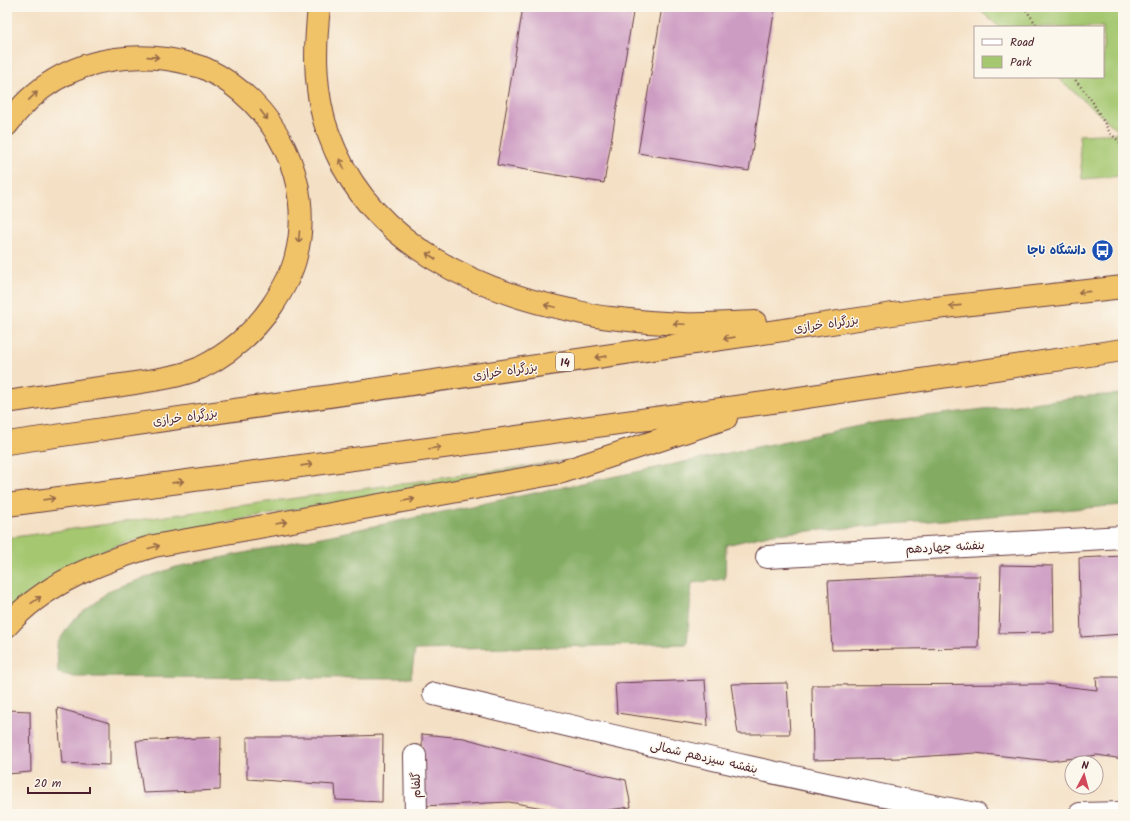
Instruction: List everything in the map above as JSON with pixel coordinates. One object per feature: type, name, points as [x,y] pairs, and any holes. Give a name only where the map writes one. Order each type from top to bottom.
[{"type":"highway","points":[[319,7],[315,66],[318,94],[324,118],[343,166],[358,190],[376,212],[401,236],[434,258],[481,284],[537,303],[601,317],[683,324],[756,322],[927,309]]},
{"type":"highway","points":[[7,126],[16,113],[41,88],[74,70],[103,61],[137,56],[172,59],[205,68],[233,85],[262,112],[280,137],[293,168],[300,196],[299,241],[292,270],[280,294],[267,314],[251,333],[236,346],[199,368],[168,377],[7,402]]},
{"type":"highway","name":"بزرگراه خرازی","points":[[7,443],[927,309],[1123,287]]},
{"type":"highway","points":[[9,505],[779,401],[1123,350]]},
{"type":"highway","points":[[7,626],[29,605],[56,586],[117,557],[154,546],[562,472],[779,401]]},
{"type":"street","name":"بنفشه چهاردهم","points":[[767,557],[1123,537]]},
{"type":"street","name":"بنفشه سیزدهم شمالی","points":[[434,694],[729,763],[884,797],[976,814]]},
{"type":"street","name":"گلفام","points":[[415,756],[416,814]]},
{"type":"street","points":[[1080,814],[1123,813]]},
{"type":"path","points":[[1024,7],[1037,26]]},
{"type":"path","points":[[1074,78],[1092,101],[1110,133],[1123,145]]},
{"type":"green space","points":[[976,7],[1123,7],[1123,176],[1082,179],[1079,135],[1121,133],[1058,78],[1104,78],[1104,26],[998,26]]},
{"type":"green space","points":[[1123,394],[1123,505],[773,534],[726,545],[725,579],[692,583],[687,644],[415,650],[411,678],[75,677],[58,673],[57,644],[72,621],[110,590],[176,567],[878,422],[1089,396]]},
{"type":"green space","points":[[564,461],[174,532],[123,543],[87,558],[7,612],[7,538]]},
{"type":"building","points":[[523,7],[634,7],[604,183],[497,165]]},
{"type":"building","points":[[662,7],[775,7],[749,171],[638,153]]},
{"type":"building","points":[[1123,556],[1123,634],[1081,637],[1079,558]]},
{"type":"building","points":[[1001,565],[1053,566],[1054,632],[999,633]]},
{"type":"building","points":[[920,576],[980,576],[978,648],[832,650],[828,581]]},
{"type":"building","points":[[1096,677],[1123,677],[1123,759],[1104,755],[1064,755],[1064,759],[1051,761],[975,753],[901,758],[813,760],[812,685],[1046,684],[1097,690]]},
{"type":"building","points":[[705,680],[708,726],[617,713],[615,683]]},
{"type":"building","points":[[787,683],[790,734],[738,734],[731,684]]},
{"type":"building","points":[[57,708],[110,723],[110,765],[62,763]]},
{"type":"building","points":[[7,710],[30,711],[31,772],[7,774]]},
{"type":"building","points":[[422,734],[464,738],[575,769],[626,780],[631,807],[577,814],[509,802],[423,806]]},
{"type":"building","points":[[383,735],[382,802],[336,800],[335,785],[247,779],[247,737],[331,737]]},
{"type":"building","points":[[221,737],[220,790],[143,793],[136,741]]},
{"type":"place","name":"دانشگاه ناجا","points":[[1102,250]]}]
